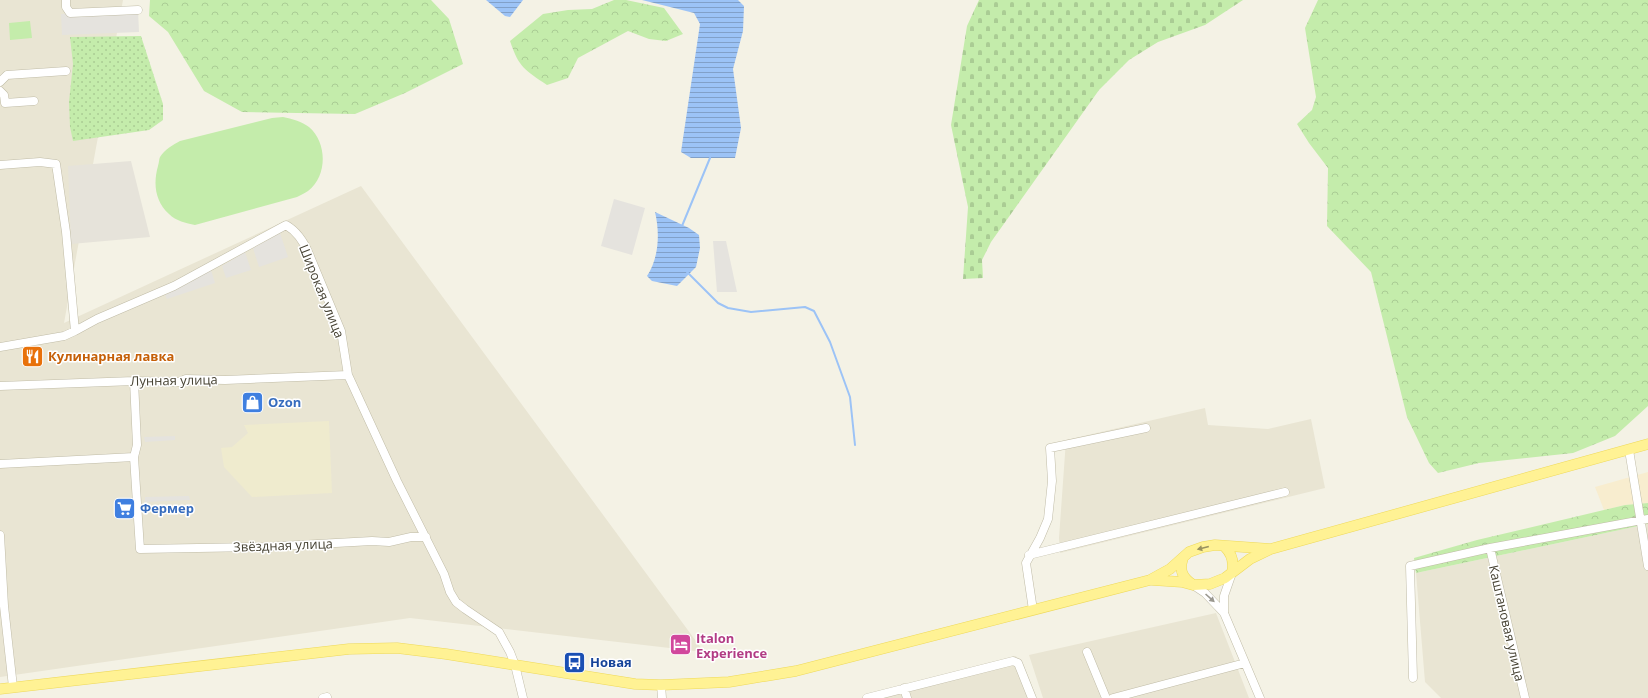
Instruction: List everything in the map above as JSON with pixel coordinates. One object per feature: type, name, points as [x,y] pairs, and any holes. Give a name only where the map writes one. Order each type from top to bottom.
[{"type":"main road","points":[[1150,580],[1182,582],[1193,585],[1204,585],[1216,582],[1225,578],[1250,559],[1270,549],[1648,444]]},
{"type":"main road","points":[[0,689],[349,649],[397,648],[515,664],[600,680],[635,684],[661,685],[729,682],[796,671],[1150,580],[1170,569],[1189,552],[1215,545],[1225,547],[1270,549]]},
{"type":"main road","points":[[1225,547],[1231,555],[1233,564],[1232,572]]},
{"type":"main road","points":[[1183,558],[1181,568],[1182,575],[1193,585]]},
{"type":"street","points":[[66,0],[66,7],[70,13],[138,10]]},
{"type":"street","points":[[0,82],[7,75],[66,71]]},
{"type":"street","points":[[0,91],[4,95],[5,103],[34,101]]},
{"type":"street","points":[[0,165],[40,162],[56,164],[66,232],[75,331]]},
{"type":"street","name":"Широкая улица","points":[[0,347],[64,336],[174,286],[286,225],[294,230],[304,242],[341,331],[348,374],[397,481],[444,574],[450,592],[456,602],[499,632],[515,664],[523,698]]},
{"type":"street","name":"Лунная улица","points":[[0,386],[134,381],[179,382],[186,379],[225,380],[348,374]]},
{"type":"street","points":[[0,464],[134,457],[137,445],[134,381]]},
{"type":"street","points":[[1033,610],[1026,562],[1040,538],[1048,519],[1052,481],[1050,448],[1146,428]]},
{"type":"street","points":[[1629,450],[1644,519],[1648,566]]},
{"type":"street","name":"Звёздная улица","points":[[134,457],[140,549],[269,547],[372,541],[388,542],[411,537],[426,536]]},
{"type":"street","points":[[1029,555],[1285,492]]},
{"type":"street","points":[[1413,678],[1410,566],[1490,548],[1644,519]]},
{"type":"street","points":[[0,534],[4,606],[13,687]]},
{"type":"street","name":"Каштановая улица","points":[[1490,548],[1525,698]]},
{"type":"street","points":[[1224,613],[1224,596],[1232,572]]},
{"type":"street","points":[[1193,585],[1205,593],[1224,613],[1260,698]]},
{"type":"street","points":[[1087,652],[1106,698]]},
{"type":"street","points":[[867,698],[1013,662],[1018,663],[1032,698]]},
{"type":"street","points":[[1113,698],[1245,664]]},
{"type":"street","points":[[661,685],[662,698]]},
{"type":"street","points":[[904,688],[907,698]]},
{"type":"shaded area","points":[[0,0],[123,0],[64,323],[361,186],[704,652],[410,618],[0,677]]},
{"type":"shaded area","points":[[138,10],[139,32],[62,35],[61,14]]},
{"type":"shaded area","points":[[131,161],[150,237],[71,244],[68,166]]},
{"type":"shaded area","points":[[614,199],[645,208],[632,255],[601,246]]},
{"type":"shaded area","points":[[280,233],[288,257],[259,267],[253,248]]},
{"type":"shaded area","points":[[713,241],[726,241],[737,292],[717,292]]},
{"type":"shaded area","points":[[245,252],[251,270],[226,278],[222,266]]},
{"type":"shaded area","points":[[211,270],[215,283],[167,299],[165,295]]},
{"type":"shaded area","points":[[1205,408],[1208,425],[1268,429],[1311,419],[1325,488],[1060,553],[1059,538],[1066,440]]},
{"type":"shaded area","points":[[329,421],[332,493],[252,497],[224,467],[221,448],[232,447],[248,433],[244,425]]},
{"type":"shaded area","points":[[175,436],[175,440],[145,442],[144,437]]},
{"type":"shaded area","points":[[1648,472],[1648,503],[1625,505],[1604,510],[1595,487]]},
{"type":"shaded area","points":[[189,496],[190,500],[145,502],[145,497]]},
{"type":"shaded area","points":[[1648,524],[1648,698],[1441,698],[1425,682],[1416,573]]},
{"type":"shaded area","points":[[1216,613],[1249,698],[1043,698],[1029,655]]},
{"type":"shaded area","points":[[1016,656],[1030,698],[877,698]]},
{"type":"green space","points":[[150,0],[431,0],[449,19],[463,64],[405,93],[355,114],[242,112],[204,91],[168,32],[149,16]]},
{"type":"green space","points":[[614,0],[626,0],[664,8],[683,34],[666,41],[649,39],[628,31],[578,58],[568,78],[547,85],[528,72],[516,57],[510,41],[543,14],[568,10],[592,9]]},
{"type":"green space","points":[[979,0],[1243,0],[1205,25],[1158,42],[1129,60],[1099,90],[991,242],[982,260],[983,278],[963,279],[968,207],[951,125],[967,26]]},
{"type":"green space","points":[[1318,0],[1648,0],[1648,406],[1615,436],[1573,453],[1479,463],[1438,473],[1429,463],[1407,417],[1371,272],[1327,226],[1328,168],[1297,124],[1312,110],[1316,97],[1305,28]]},
{"type":"green space","points":[[30,21],[32,38],[10,40],[9,23]]},
{"type":"green space","points":[[141,36],[163,104],[163,120],[149,130],[73,141],[70,127],[69,102],[73,64],[70,37]]},
{"type":"green space","points":[[283,117],[296,120],[309,127],[315,133],[319,141],[323,159],[322,168],[315,185],[308,191],[297,197],[195,225],[175,218],[164,209],[156,192],[156,173],[160,158],[167,149],[180,141],[272,118]]},
{"type":"green space","points":[[1648,503],[1648,524],[1416,573],[1414,558],[1477,540],[1625,505]]},
{"type":"water","points":[[486,0],[523,0],[510,17],[505,16]]},
{"type":"water","points":[[642,0],[738,0],[744,6],[743,31],[733,69],[741,128],[735,158],[691,158],[681,152],[700,24],[694,13]]},
{"type":"water","points":[[655,212],[689,228],[699,235],[700,248],[696,267],[677,286],[652,281],[647,276],[654,261],[658,237]]},
{"type":"waterway","points":[[682,226],[710,158]]},
{"type":"waterway","points":[[687,272],[718,303],[728,308],[751,312],[805,307],[814,311],[830,342],[850,397],[855,445]]},
{"type":"place","name":"Кулинарная лавка","points":[[33,356]]},
{"type":"place","name":"Ozon","points":[[253,402]]},
{"type":"place","name":"Фермер","points":[[124,508]]},
{"type":"place","name":"Italon Experience","points":[[680,645]]},
{"type":"place","name":"Новая","points":[[574,662]]}]
